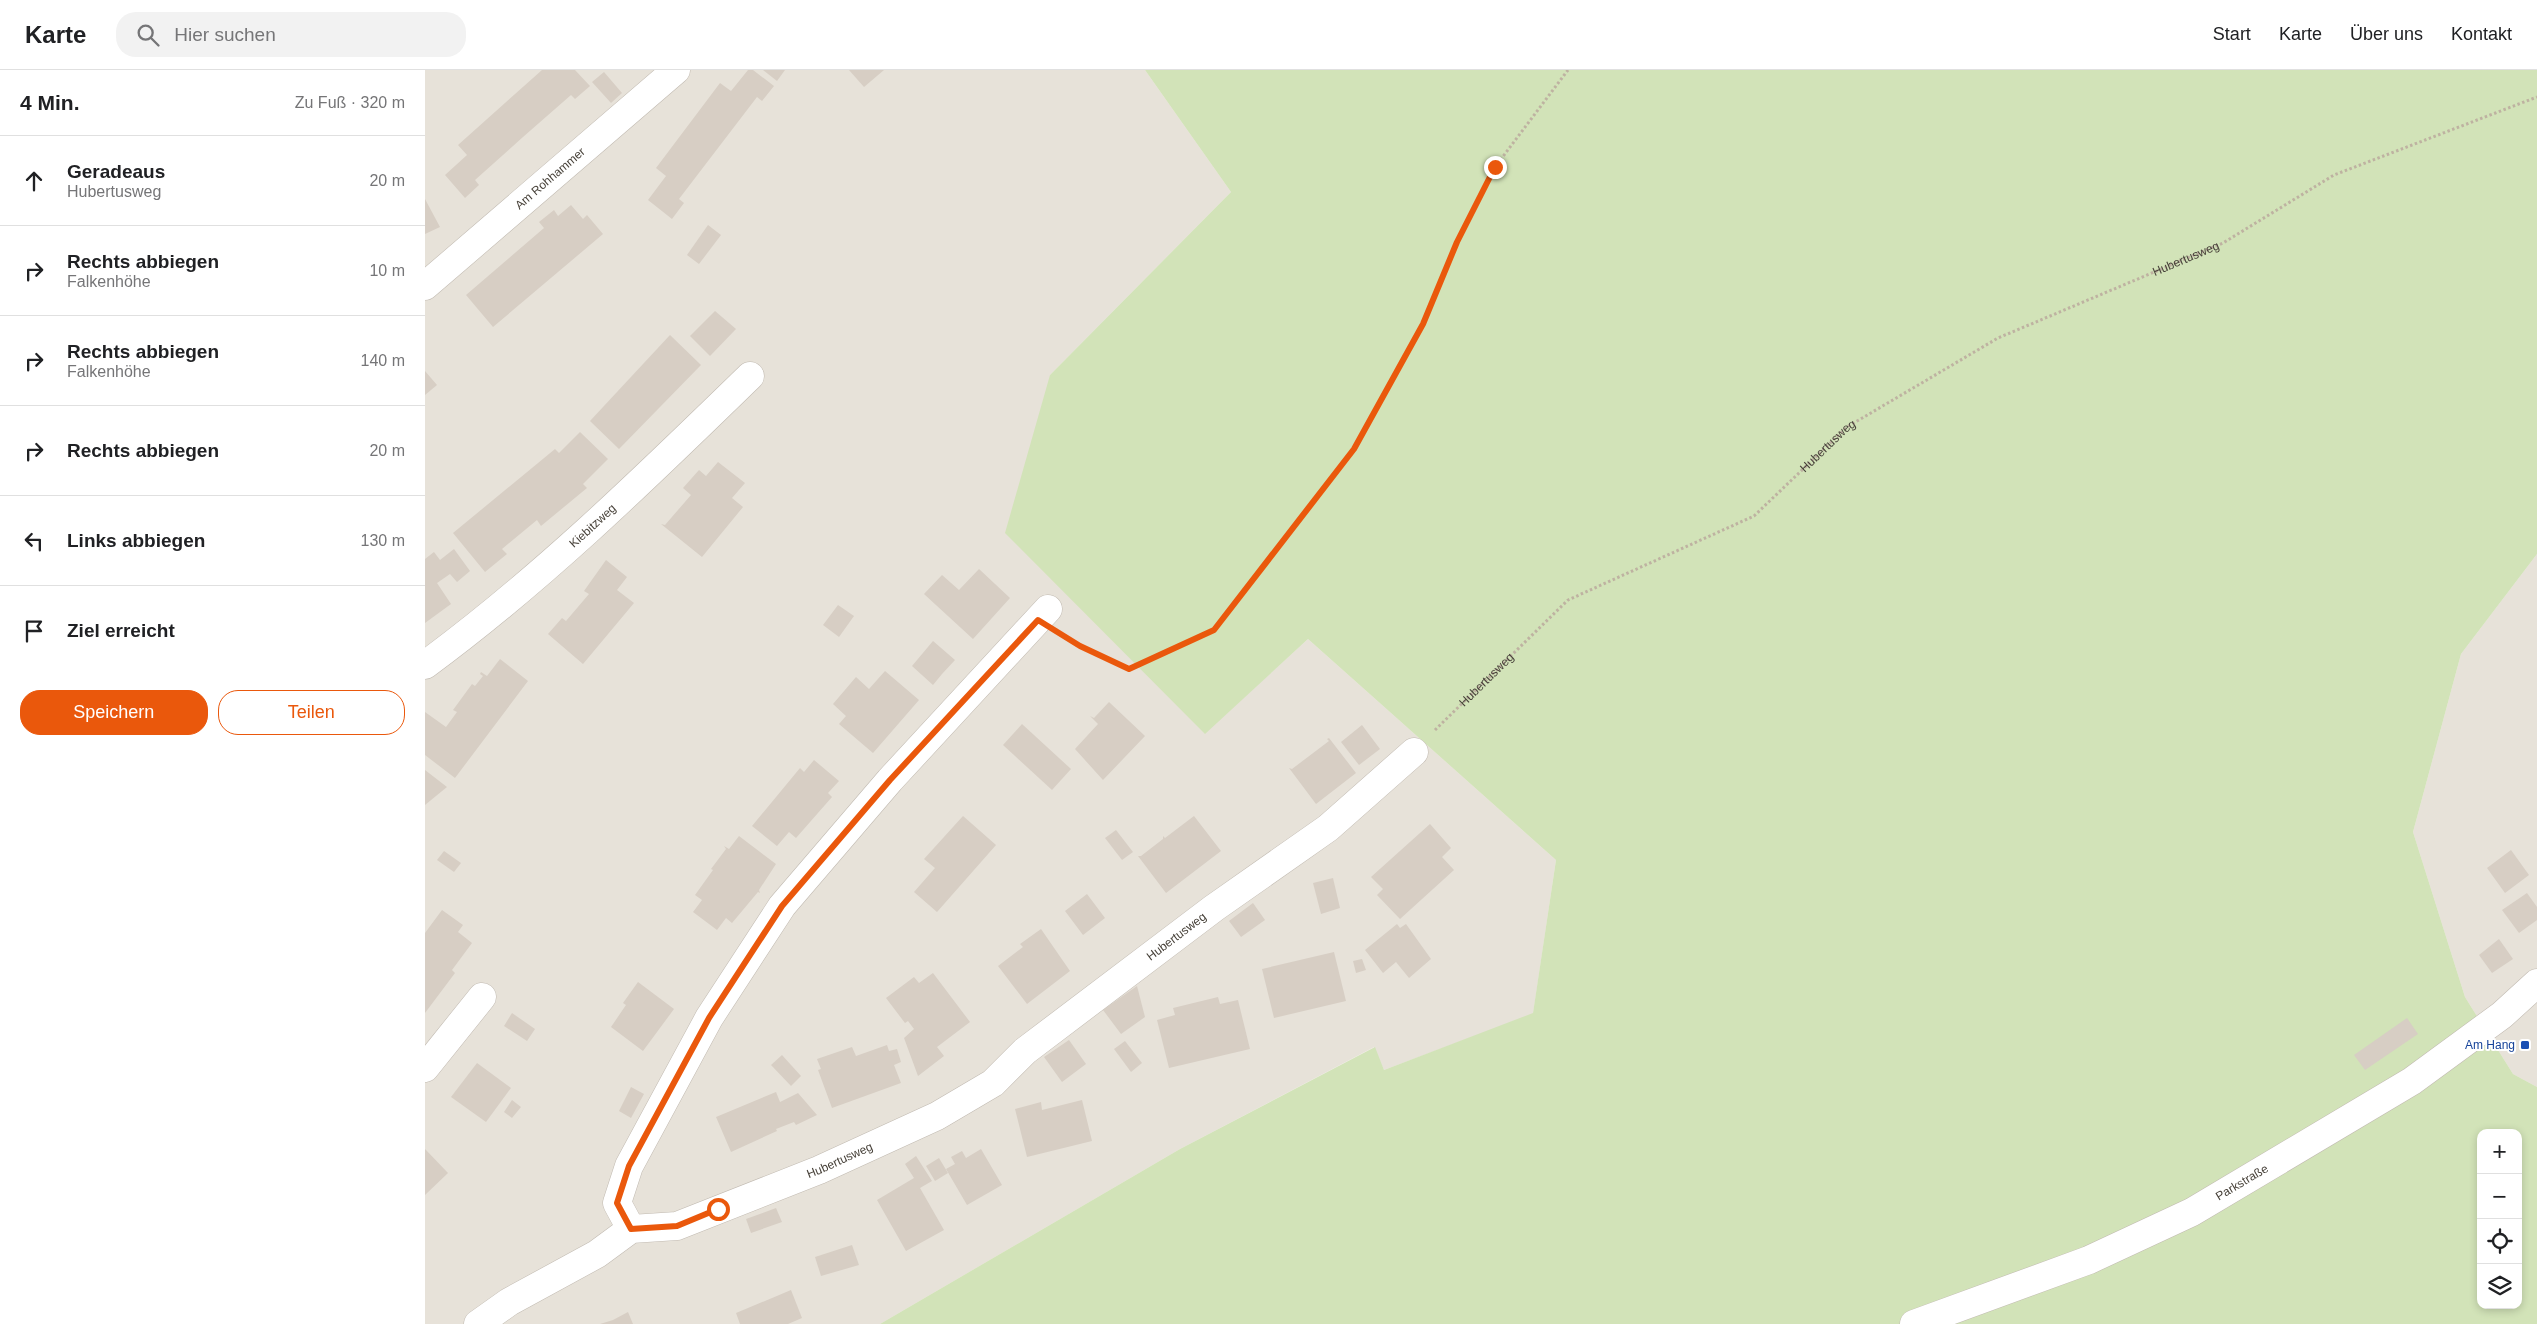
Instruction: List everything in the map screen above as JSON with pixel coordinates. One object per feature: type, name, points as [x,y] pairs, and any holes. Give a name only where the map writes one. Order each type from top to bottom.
[{"type":"street","name":"Am Rohhammer","points":[[425,286],[676,70]]},
{"type":"street","name":"Kiebitzweg","points":[[425,665],[475,629],[621,501],[750,376]]},
{"type":"street","points":[[478,1324],[509,1302],[597,1254],[631,1229],[617,1203],[629,1166],[709,1018],[782,906],[890,780],[1043,614]]},
{"type":"street","name":"Hubertusweg","points":[[631,1229],[677,1226],[819,1170],[937,1116],[993,1083],[1025,1051],[1214,908],[1329,828],[1413,752]]},
{"type":"street","name":"Parkstraße","points":[[1914,1324],[2089,1260],[2192,1212],[2412,1082],[2502,1015],[2537,984]]},
{"type":"street","points":[[425,1068],[482,997]]},
{"type":"path","points":[[1043,614],[1080,646],[1129,669],[1214,630],[1354,449],[1423,324],[1457,242],[1495,167],[1568,70]]},
{"type":"path","name":"Hubertusweg","points":[[1413,752],[1569,600],[1754,516],[1847,427],[1998,338],[2223,243],[2334,175],[2537,97]]},
{"type":"shaded area","points":[[425,70],[1145,70],[1231,192],[1050,375],[1205,733],[1308,639],[1556,860],[1533,1014],[1384,1070],[1374,1047],[1180,1149],[880,1324],[425,1324]]},
{"type":"shaded area","points":[[2537,554],[2537,1087],[2513,1074],[2465,997],[2413,832],[2461,654]]},
{"type":"green space","points":[[1145,70],[2537,70],[2537,554],[2461,654],[2413,832],[2465,997],[2513,1074],[2537,1087],[2537,1324],[880,1324],[1180,1149],[1375,1047],[1384,1070],[1533,1013],[1556,860],[1308,639],[1205,734],[1005,533],[1050,375],[1231,192]]},
{"type":"building","points":[[542,70],[575,70],[590,86],[575,99],[571,95],[475,180],[479,185],[465,198],[445,175],[467,155],[458,145]]},
{"type":"building","points":[[748,70],[753,70],[774,86],[762,101],[757,97],[679,199],[684,203],[672,219],[648,200],[666,176],[656,168],[720,83],[731,91]]},
{"type":"building","points":[[763,70],[785,70],[777,81]]},
{"type":"building","points":[[849,70],[884,70],[864,87]]},
{"type":"building","points":[[604,72],[622,93],[611,103],[592,82]]},
{"type":"building","points":[[425,199],[440,227],[425,234]]},
{"type":"building","points":[[571,205],[583,219],[587,215],[603,234],[493,327],[466,295],[544,228],[539,222],[554,210],[558,216]]},
{"type":"building","points":[[708,225],[721,235],[699,264],[687,255]]},
{"type":"building","points":[[715,311],[736,329],[710,356],[690,336]]},
{"type":"building","points":[[670,335],[701,365],[619,449],[590,421]]},
{"type":"building","points":[[425,371],[437,385],[425,395]]},
{"type":"building","points":[[580,432],[608,459],[583,484],[587,488],[541,526],[537,520],[502,549],[507,554],[485,572],[453,533],[555,449],[559,453]]},
{"type":"building","points":[[718,462],[745,483],[732,498],[743,507],[702,557],[661,524],[665,525],[691,495],[683,488],[699,470],[706,476]]},
{"type":"building","points":[[454,549],[470,571],[457,582],[450,574],[437,583],[451,604],[425,623],[425,559],[434,552],[440,560]]},
{"type":"building","points":[[606,560],[627,577],[617,590],[634,603],[583,664],[548,634],[562,618],[566,621],[589,594],[584,591]]},
{"type":"building","points":[[979,569],[1010,598],[973,639],[924,594],[942,575],[959,590]]},
{"type":"building","points":[[838,605],[854,616],[839,637],[823,625]]},
{"type":"building","points":[[933,641],[955,660],[933,685],[912,666]]},
{"type":"building","points":[[500,659],[528,681],[455,778],[425,755],[425,712],[446,727],[457,712],[453,710],[472,684],[475,686],[483,676],[480,674],[481,672],[487,676]]},
{"type":"building","points":[[885,671],[919,700],[873,753],[839,724],[846,716],[833,704],[856,677],[869,689]]},
{"type":"building","points":[[1109,702],[1145,736],[1103,780],[1075,749],[1098,724],[1090,716],[1094,718]]},
{"type":"building","points":[[1022,724],[1071,769],[1052,790],[1003,745]]},
{"type":"building","points":[[1362,725],[1380,749],[1359,765],[1341,742]]},
{"type":"building","points":[[1329,738],[1356,773],[1316,804],[1289,768],[1292,769],[1329,741],[1327,739]]},
{"type":"building","points":[[814,760],[839,781],[828,793],[832,797],[796,838],[789,832],[777,846],[752,826],[800,768],[804,772]]},
{"type":"building","points":[[425,770],[447,787],[425,805]]},
{"type":"building","points":[[963,816],[996,845],[937,912],[914,892],[935,868],[924,859]]},
{"type":"building","points":[[1194,816],[1221,851],[1166,893],[1138,856],[1141,856],[1163,839],[1163,836],[1165,838]]},
{"type":"building","points":[[1430,824],[1451,848],[1442,857],[1454,870],[1400,919],[1377,895],[1383,889],[1371,877]]},
{"type":"building","points":[[1116,830],[1133,852],[1122,860],[1105,838]]},
{"type":"building","points":[[739,836],[776,864],[759,890],[760,893],[758,892],[732,923],[726,918],[717,930],[693,912],[702,900],[695,895],[726,849],[724,846],[729,849]]},
{"type":"building","points":[[2511,850],[2529,875],[2505,893],[2487,868]]},
{"type":"building","points":[[444,851],[461,863],[454,872],[437,860]]},
{"type":"building","points":[[1333,878],[1340,908],[1321,914],[1313,883]]},
{"type":"building","points":[[2527,893],[2537,907],[2537,920],[2519,933],[2502,910]]},
{"type":"building","points":[[1087,894],[1105,918],[1083,935],[1065,911]]},
{"type":"building","points":[[1253,903],[1265,920],[1241,937],[1229,921]]},
{"type":"building","points":[[442,910],[463,925],[458,932],[472,943],[452,970],[455,973],[425,1013],[425,933]]},
{"type":"building","points":[[1397,924],[1400,928],[1406,924],[1431,959],[1409,978],[1396,962],[1383,973],[1365,950]]},
{"type":"building","points":[[1041,929],[1070,971],[1027,1004],[998,966],[1023,947],[1020,944]]},
{"type":"building","points":[[2499,939],[2513,959],[2492,973],[2479,955]]},
{"type":"building","points":[[1334,952],[1346,1001],[1274,1018],[1262,969]]},
{"type":"building","points":[[1362,959],[1366,970],[1356,973],[1353,961]]},
{"type":"building","points":[[933,973],[970,1022],[937,1047],[944,1056],[918,1076],[904,1038],[914,1029],[908,1021],[905,1023],[886,998],[914,977],[919,983]]},
{"type":"building","points":[[638,982],[674,1009],[643,1051],[611,1027],[626,1005],[623,1003]]},
{"type":"building","points":[[1137,986],[1145,1017],[1121,1034],[1103,1010]]},
{"type":"building","points":[[1218,997],[1220,1004],[1238,1000],[1250,1049],[1169,1068],[1157,1020],[1175,1015],[1173,1008]]},
{"type":"building","points":[[512,1013],[535,1029],[527,1041],[504,1026]]},
{"type":"building","points":[[2407,1018],[2418,1034],[2365,1070],[2354,1055]]},
{"type":"building","points":[[1069,1040],[1086,1064],[1062,1082],[1044,1057]]},
{"type":"building","points":[[1125,1041],[1142,1063],[1131,1072],[1114,1049]]},
{"type":"building","points":[[887,1045],[889,1051],[897,1049],[901,1062],[894,1065],[901,1083],[832,1108],[818,1070],[821,1069],[817,1059],[852,1047],[856,1056]]},
{"type":"building","points":[[782,1055],[801,1076],[791,1086],[771,1065]]},
{"type":"building","points":[[477,1063],[511,1088],[486,1122],[451,1097]]},
{"type":"building","points":[[631,1087],[644,1094],[631,1118],[619,1111]]},
{"type":"building","points":[[776,1092],[780,1102],[798,1093],[817,1115],[796,1125],[794,1122],[776,1129],[777,1131],[731,1152],[716,1117]]},
{"type":"building","points":[[512,1100],[521,1107],[512,1118],[504,1112]]},
{"type":"building","points":[[1082,1100],[1092,1141],[1027,1157],[1015,1109],[1041,1102],[1042,1110]]},
{"type":"building","points":[[425,1149],[448,1173],[425,1195]]},
{"type":"building","points":[[981,1149],[1002,1185],[967,1205],[946,1169],[955,1164],[951,1157],[962,1151],[966,1158]]},
{"type":"building","points":[[916,1156],[932,1181],[920,1188],[944,1230],[906,1251],[877,1200],[914,1178],[905,1164]]},
{"type":"building","points":[[939,1158],[948,1173],[935,1181],[926,1166]]},
{"type":"building","points":[[776,1208],[782,1222],[751,1233],[746,1219]]},
{"type":"building","points":[[852,1245],[859,1265],[821,1276],[815,1257]]},
{"type":"building","points":[[791,1290],[802,1318],[788,1324],[740,1324],[736,1313]]},
{"type":"building","points":[[628,1312],[633,1324],[600,1324],[613,1320]]},
{"type":"place","name":"Am Hang","points":[[2525,1045]]},
{"type":"route","points":[[718,1209],[677,1226],[631,1229],[617,1203],[629,1166],[709,1018],[782,906],[890,780],[1038,620],[1080,646],[1129,669],[1214,630],[1354,449],[1423,324],[1457,242],[1495,167]]}]
